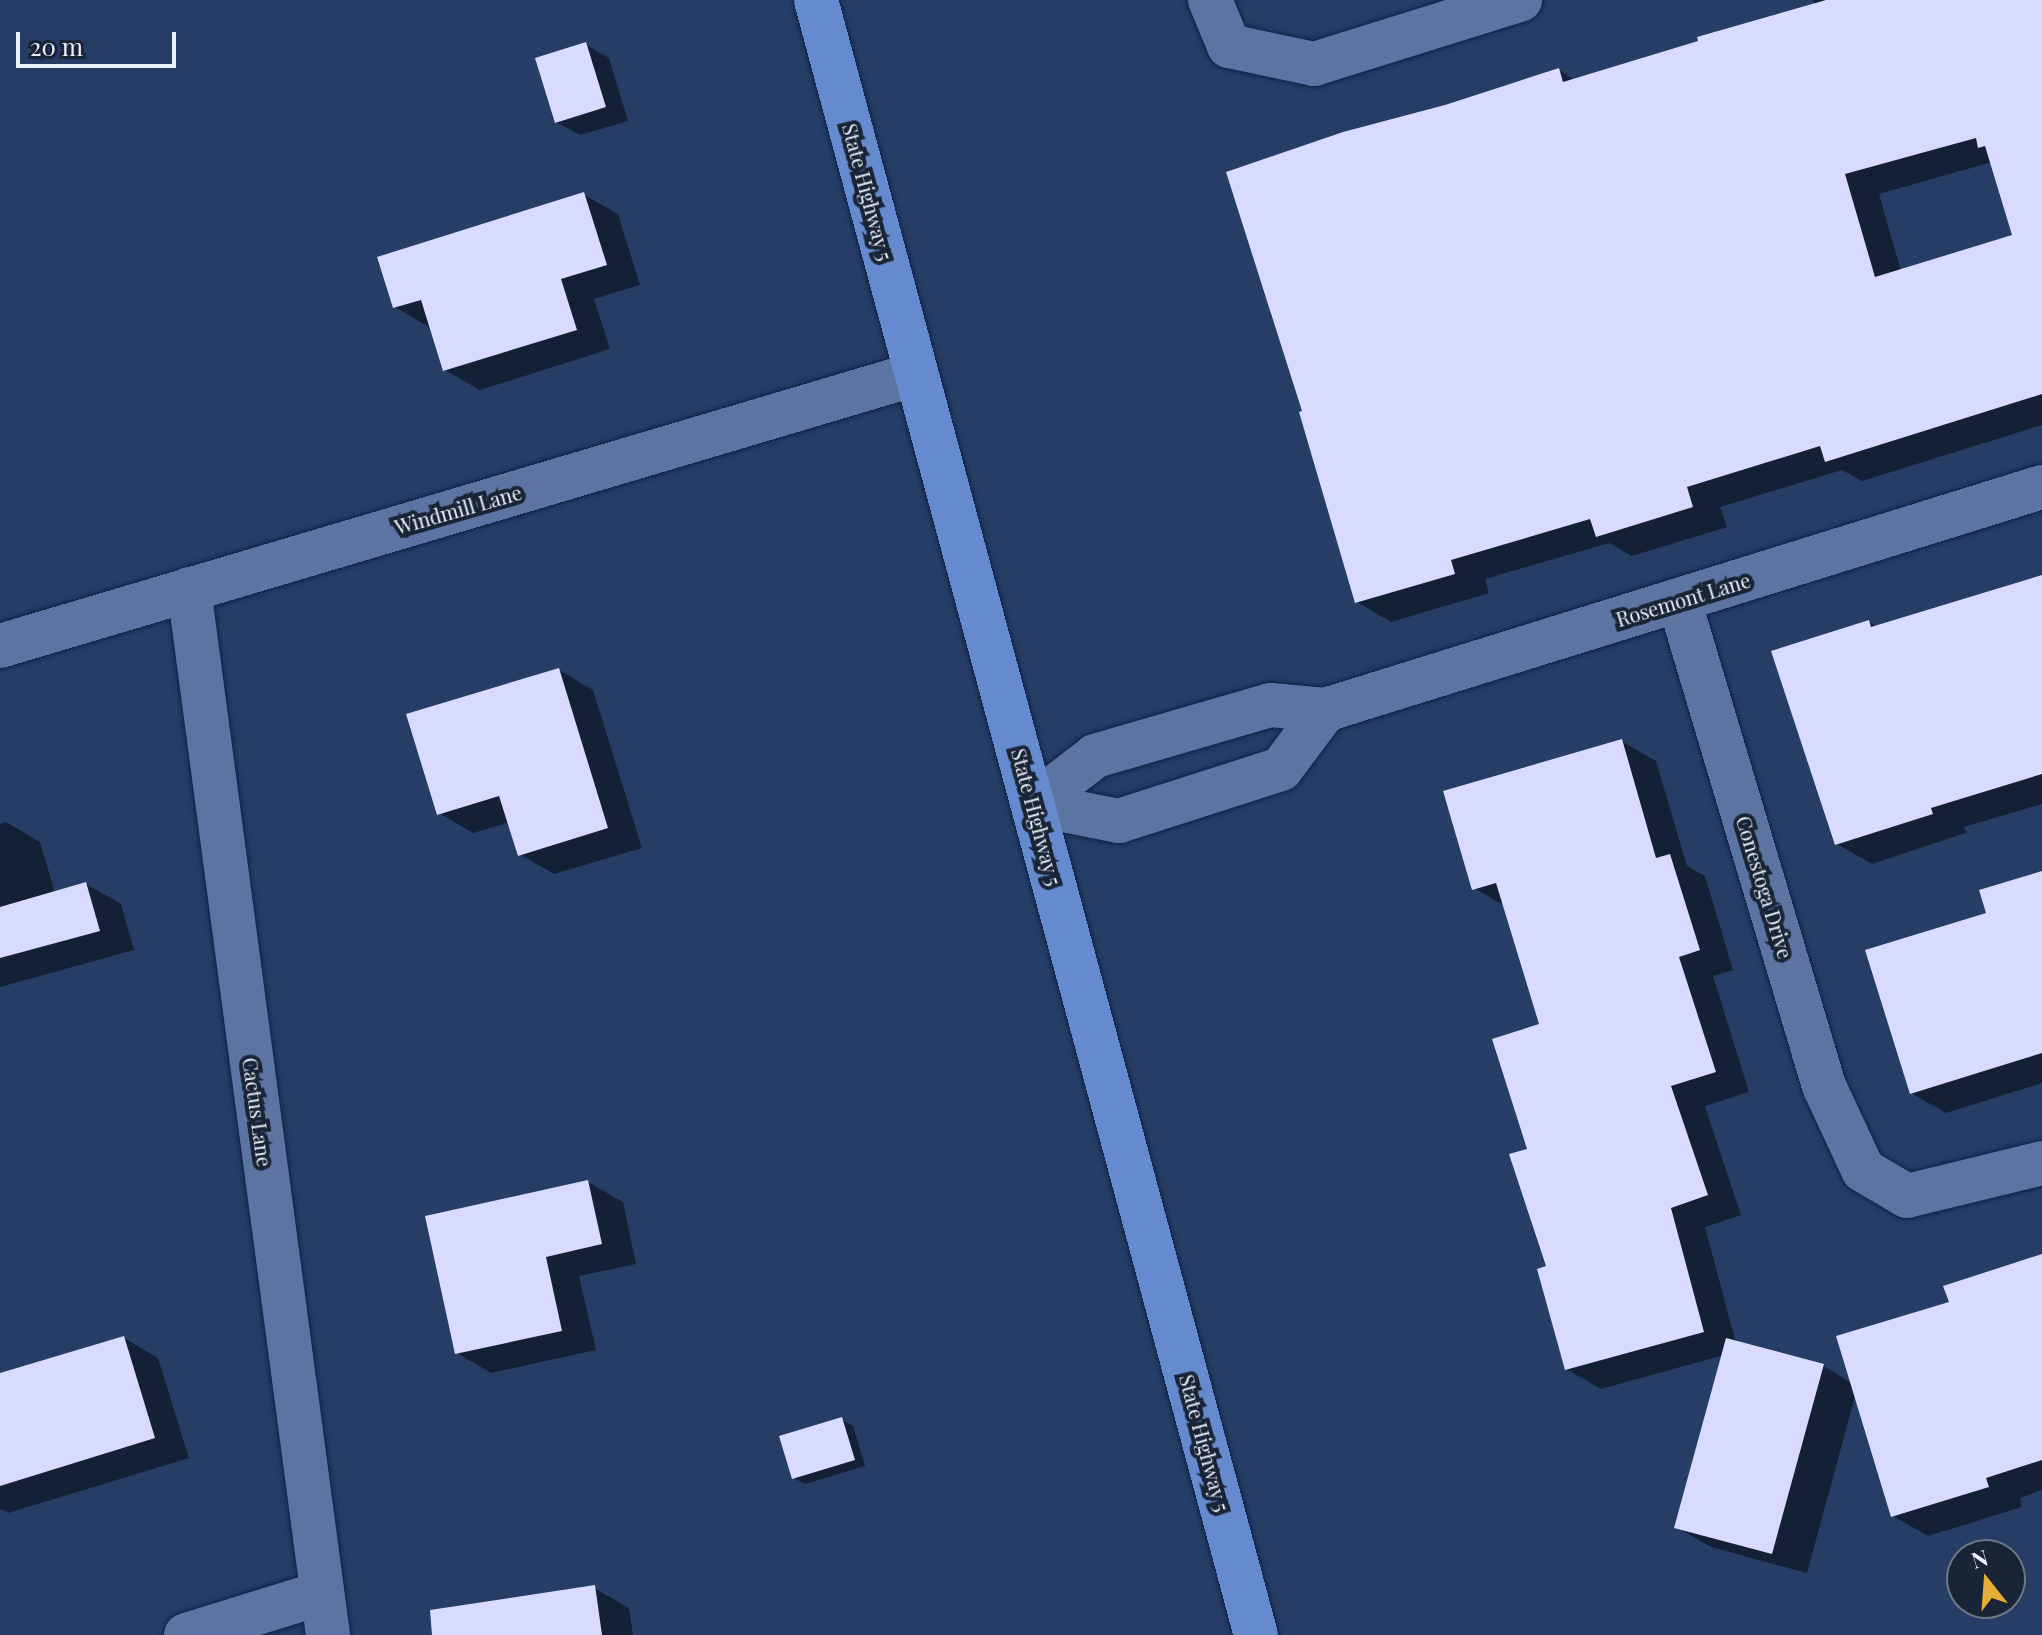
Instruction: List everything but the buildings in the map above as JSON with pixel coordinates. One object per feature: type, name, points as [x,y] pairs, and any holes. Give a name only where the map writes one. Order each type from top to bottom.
[{"type":"main road","name":"State Highway 5","points":[[816,0],[1256,1635]]},
{"type":"street","points":[[1210,0],[1229,46],[1314,64],[1520,0]]},
{"type":"street","name":"Windmill Lane","points":[[0,646],[916,374]]},
{"type":"street","name":"Rosemont Lane","points":[[1033,804],[1095,756],[1271,705],[1325,710],[2042,487]]},
{"type":"street","name":"Cactus Lane","points":[[189,589],[325,1614]]},
{"type":"street","name":"Conestoga Drive","points":[[1679,600],[1824,1086],[1863,1170],[1907,1196],[2042,1163]]},
{"type":"street","points":[[1033,804],[1119,821],[1148,812],[1281,769],[1325,710]]},
{"type":"street","points":[[186,1635],[325,1614]]}]
